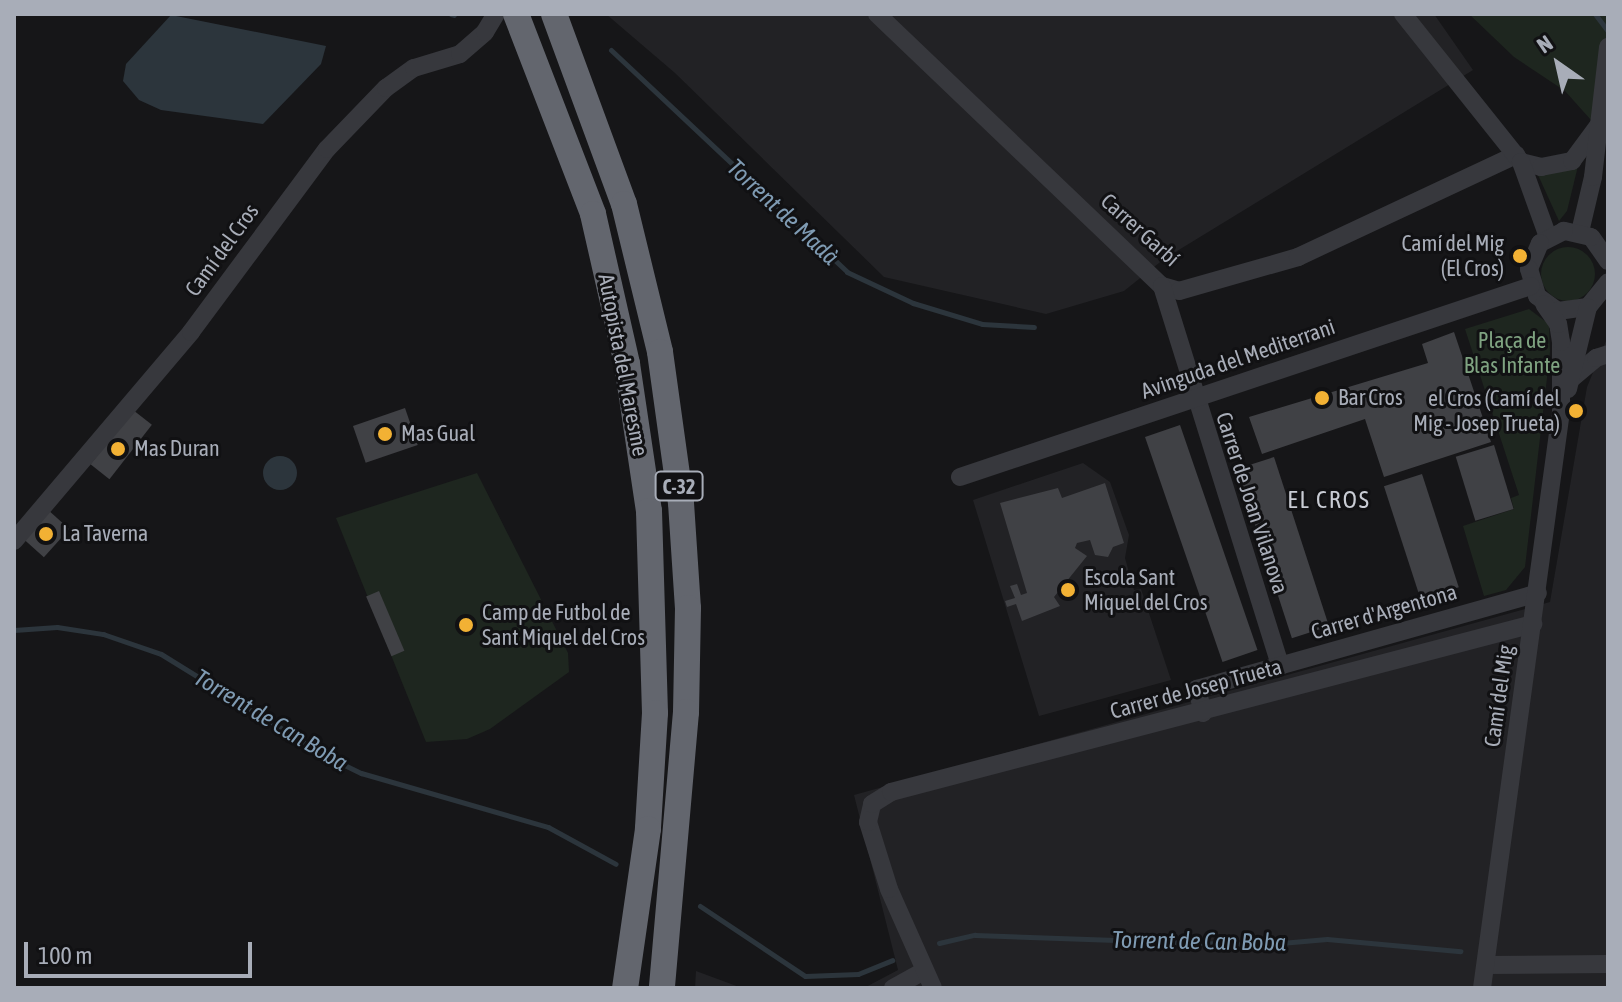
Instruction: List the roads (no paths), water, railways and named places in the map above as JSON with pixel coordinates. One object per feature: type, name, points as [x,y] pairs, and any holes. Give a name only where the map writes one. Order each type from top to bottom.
[{"type":"highway","name":"Autopista del Maresme","points":[[555,16],[624,204],[660,352],[681,503],[688,608],[686,712],[662,979]]},
{"type":"highway","name":"Autopista del Maresme","points":[[521,24],[593,214],[627,364],[649,511],[655,713],[648,829],[626,979]]},
{"type":"street","name":"Carrer Garbí","points":[[877,14],[1162,286],[1179,291],[1298,257],[1518,158]]},
{"type":"street","points":[[1403,14],[1518,158],[1548,237]]},
{"type":"street","name":"Camí del Cros","points":[[14,541],[191,332],[327,149],[386,88],[414,68],[460,54],[485,32],[493,17]]},
{"type":"street","points":[[1580,232],[1608,47]]},
{"type":"street","points":[[1518,158],[1541,167],[1572,161],[1598,126]]},
{"type":"street","points":[[1531,286],[1530,261],[1548,237],[1580,232],[1600,245],[1608,261]]},
{"type":"street","name":"Camí del Mig","points":[[1561,411],[1608,282]]},
{"type":"street","name":"Carrer de Joan Vilanova","points":[[1162,286],[1193,400],[1280,666]]},
{"type":"street","name":"Camí del Mig","points":[[1482,988],[1561,411],[1558,324],[1531,286]]},
{"type":"street","name":"Avinguda del Mediterrani","points":[[960,477],[1531,286]]},
{"type":"street","points":[[1544,304],[1558,311],[1597,307]]},
{"type":"street","points":[[1571,379],[1596,358],[1608,354]]},
{"type":"street","name":"Carrer d'Argentona","points":[[1203,713],[1197,689],[1538,593]]},
{"type":"street","name":"Carrer de Josep Trueta","points":[[928,980],[884,876],[868,822],[872,804],[891,792],[1203,713],[1533,624]]},
{"type":"street","points":[[1486,965],[1608,964]]},
{"type":"street","points":[[893,988],[928,980]]},
{"type":"waterway","points":[[1595,14],[1608,31]]},
{"type":"waterway","name":"Torrent de Madà","points":[[611,50],[847,272],[913,303],[982,324],[1034,327]]},
{"type":"waterway","name":"Torrent de Can Boba","points":[[14,630],[57,627],[103,634],[161,654],[328,757],[361,773],[548,827],[616,864]]},
{"type":"waterway","name":"Torrent de Can Boba","points":[[700,906],[805,976],[858,974],[892,960]]},
{"type":"waterway","name":"Torrent de Can Boba","points":[[939,943],[975,935],[1259,945],[1327,939],[1460,951]]},
{"type":"place","name":"Camí del Mig (El Cros)","points":[[1520,256]]},
{"type":"place","name":"Bar Cros","points":[[1322,398]]},
{"type":"place","name":"el Cros (Camí del Mig - Josep Trueta)","points":[[1576,411]]},
{"type":"place","name":"Mas Gual","points":[[385,434]]},
{"type":"place","name":"Mas Duran","points":[[118,449]]},
{"type":"place","name":"La Taverna","points":[[46,534]]},
{"type":"place","name":"Escola Sant Miquel del Cros","points":[[1068,590]]},
{"type":"place","name":"Camp de Futbol de Sant Miquel del Cros","points":[[466,625]]},
{"type":"district","name":"EL CROS","points":[[1329,500]]},
{"type":"park label","name":"Plaça de Blas Infante","points":[[1512,352]]}]
